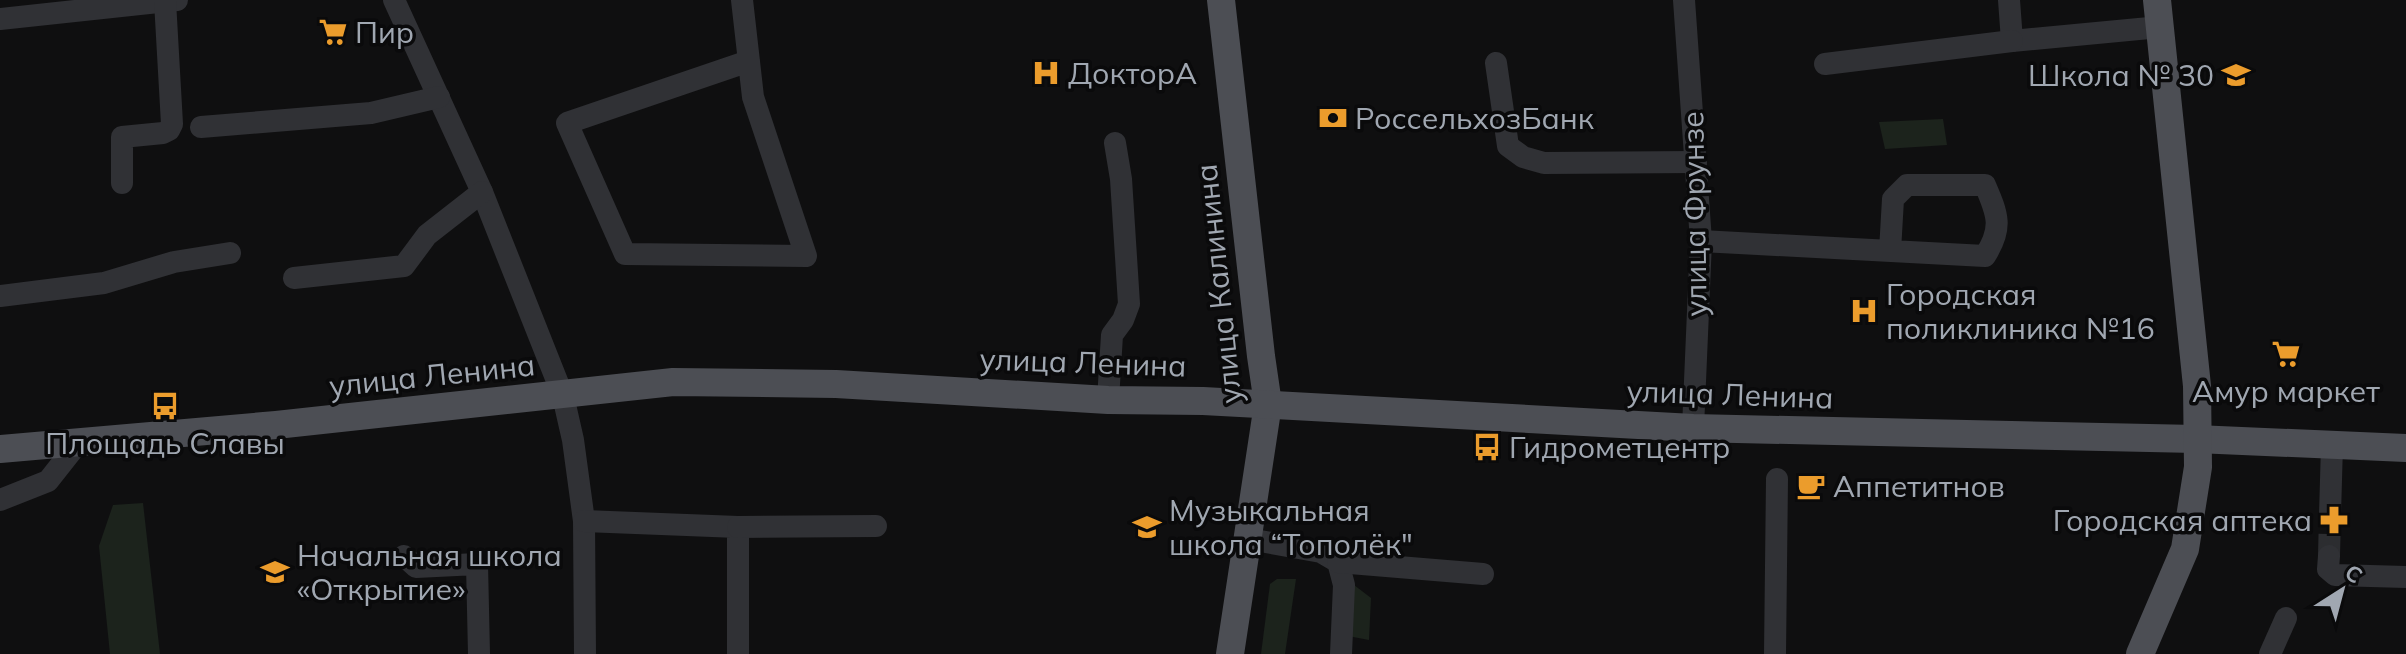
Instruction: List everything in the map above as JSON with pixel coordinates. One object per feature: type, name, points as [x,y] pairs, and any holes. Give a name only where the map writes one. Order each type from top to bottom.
[{"type":"main road","name":"улица Калинина","points":[[1221,0],[1268,404],[1230,654]]},
{"type":"main road","points":[[2140,654],[2185,549],[2198,467],[2197,386],[2158,13]]},
{"type":"main road","name":"улица Ленина","points":[[0,449],[563,396],[673,382],[836,384],[1693,428],[2196,439],[2406,448]]},
{"type":"street","points":[[394,0],[482,192],[563,396],[573,440],[584,521],[585,654]]},
{"type":"street","points":[[742,0],[749,61],[753,97],[806,256],[625,254],[567,123],[749,61]]},
{"type":"street","name":"улица Фрунзе","points":[[1684,0],[1701,241],[1693,428]]},
{"type":"street","points":[[2009,0],[2012,41]]},
{"type":"street","points":[[0,19],[42,7],[172,1],[172,124],[163,133],[122,137],[122,183]]},
{"type":"street","points":[[1825,64],[2012,41],[2158,13]]},
{"type":"street","points":[[1496,63],[1508,146],[1523,157],[1544,163],[1696,162]]},
{"type":"street","points":[[201,127],[371,113],[439,97]]},
{"type":"street","points":[[1108,400],[1112,335],[1123,320],[1129,304],[1121,179],[1115,143]]},
{"type":"street","points":[[1701,241],[1890,251],[1985,256],[1996,240],[1997,211],[1985,185],[1907,185],[1893,199],[1890,251]]},
{"type":"street","points":[[294,278],[404,266],[427,235],[482,192]]},
{"type":"street","points":[[0,296],[104,283],[174,262],[230,253]]},
{"type":"street","points":[[0,500],[48,481],[78,443]]},
{"type":"street","points":[[2330,515],[2332,445]]},
{"type":"street","points":[[1775,654],[1777,479]]},
{"type":"street","points":[[584,521],[738,527],[876,526]]},
{"type":"street","points":[[738,527],[738,654]]},
{"type":"street","points":[[1249,539],[1321,552],[1338,562],[1483,574]]},
{"type":"street","points":[[404,556],[416,567],[477,564],[479,654]]},
{"type":"street","points":[[2329,556],[2328,569],[2335,575],[2406,577]]},
{"type":"street","points":[[1338,562],[1344,585],[1341,654]]},
{"type":"street","points":[[2270,654],[2286,618]]},
{"type":"shaded area","points":[[1943,119],[1947,145],[1885,149],[1879,122]]},
{"type":"shaded area","points":[[143,503],[160,654],[110,654],[99,546],[113,505]]},
{"type":"shaded area","points":[[1277,579],[1296,579],[1285,654],[1261,654],[1270,584]]},
{"type":"shaded area","points":[[1354,585],[1371,598],[1369,640],[1348,636]]},
{"type":"tunnel","points":[[2329,556],[2330,515]]},
{"type":"place","name":"Пир","points":[[333,32]]},
{"type":"place","name":"ДокторА","points":[[1046,73]]},
{"type":"place","name":"Школа № 30","points":[[2236,75]]},
{"type":"place","name":"РоссельхозБанк","points":[[1333,118]]},
{"type":"place","name":"Городская поликлиника №16","points":[[1864,311]]},
{"type":"place","name":"Амур маркет","points":[[2286,354]]},
{"type":"place","name":"Площадь Славы","points":[[165,406]]},
{"type":"place","name":"Гидрометцентр","points":[[1487,447]]},
{"type":"place","name":"Аппетитнов","points":[[1811,486]]},
{"type":"place","name":"Городская аптека","points":[[2334,520]]},
{"type":"place","name":"Музыкальная школа “Тополёк\"","points":[[1147,527]]},
{"type":"place","name":"Начальная школа «Открытие»","points":[[275,572]]}]
